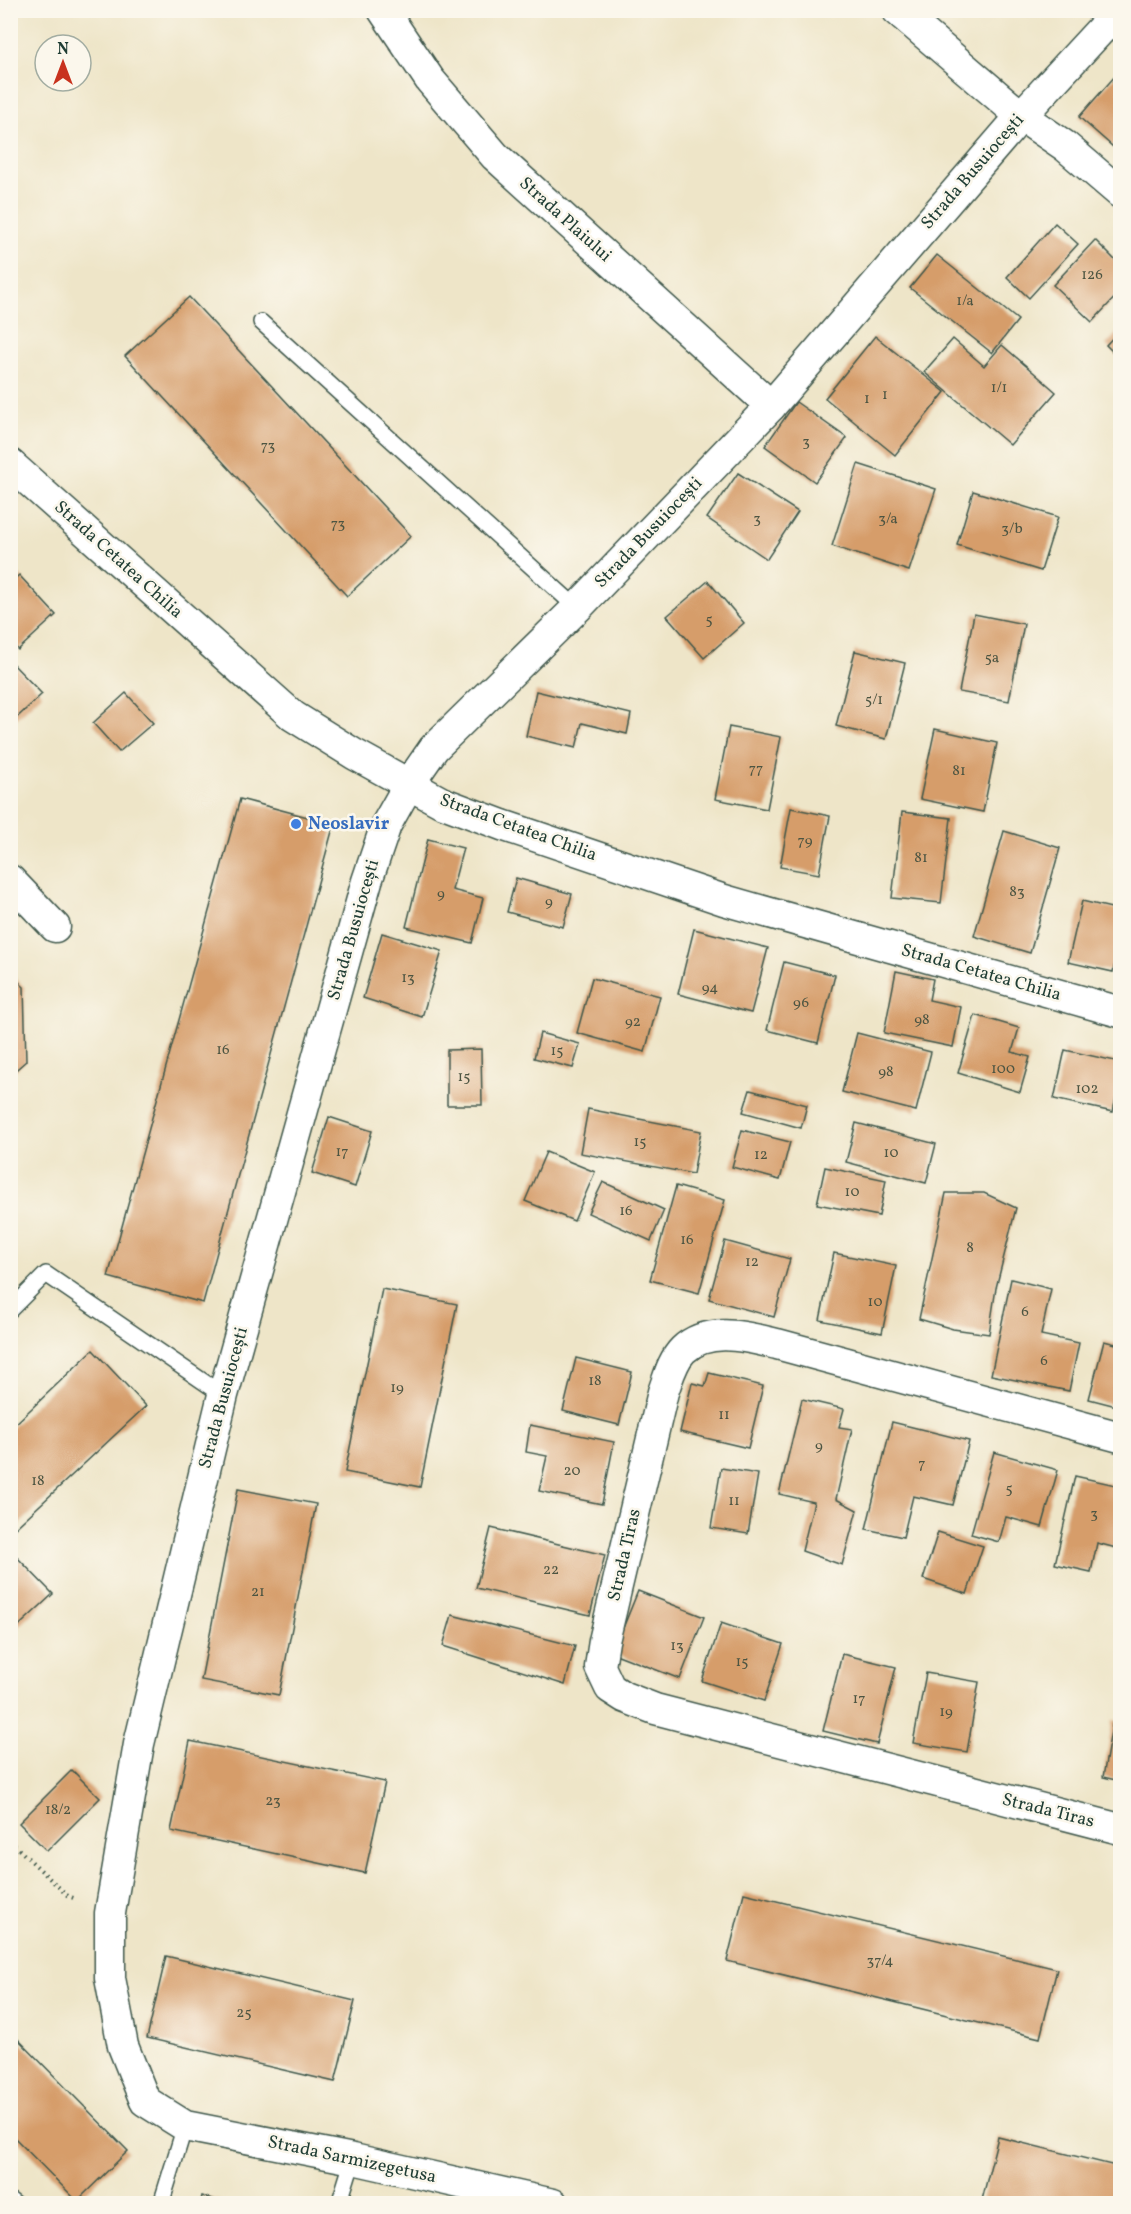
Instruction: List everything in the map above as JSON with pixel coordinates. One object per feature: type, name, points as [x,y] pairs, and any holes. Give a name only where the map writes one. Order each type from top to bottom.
[{"type":"street","name":"Strada Plaiului","points":[[383,10],[430,80],[495,156],[771,406]]},
{"type":"street","points":[[897,10],[1021,116],[1065,146],[1120,193]]},
{"type":"street","name":"Strada Busuiocești","points":[[145,2101],[123,2046],[110,1978],[110,1913],[139,1744],[223,1395],[367,881],[386,825],[409,784],[434,748],[577,608],[771,406],[1021,116],[1119,10]]},
{"type":"street","name":"Strada Cetatea Chilia","points":[[10,464],[293,716],[441,802],[724,900],[1120,1012]]},
{"type":"street","points":[[10,880],[55,927]]},
{"type":"street","name":"Strada Tiras","points":[[1120,1437],[777,1344],[741,1336],[717,1336],[697,1340],[682,1351],[663,1392],[604,1641],[600,1667],[610,1688],[624,1697],[654,1709],[1120,1829]]},
{"type":"street","name":"Strada Sarmizegetusa","points":[[145,2101],[185,2126],[353,2159],[553,2204]]},
{"type":"lane","points":[[261,322],[577,608]]},
{"type":"lane","points":[[10,1310],[46,1274],[223,1395]]},
{"type":"lane","points":[[161,2204],[185,2126]]},
{"type":"lane","points":[[339,2204],[353,2159]]},
{"type":"lane","points":[[10,2200],[15,2204]]},
{"type":"path","points":[[10,1841],[68,1896],[110,1913]]},
{"type":"building","points":[[1116,75],[1120,79],[1120,153],[1079,117]]},
{"type":"building","points":[[1055,223],[1078,244],[1029,298],[1007,277]]},
{"type":"building","points":[[1095,240],[1120,265],[1120,292],[1092,322],[1053,285]]},
{"type":"building","points":[[937,255],[1018,320],[992,353],[910,288]]},
{"type":"building","points":[[189,297],[411,536],[347,596],[125,356]]},
{"type":"building","points":[[1120,330],[1120,359],[1106,345]]},
{"type":"building","points":[[875,336],[945,392],[895,455],[825,398]]},
{"type":"building","points":[[953,339],[984,366],[1002,345],[1056,392],[1010,445],[924,372]]},
{"type":"building","points":[[796,402],[847,438],[815,482],[765,446]]},
{"type":"building","points":[[858,464],[936,489],[909,571],[832,546]]},
{"type":"building","points":[[738,473],[798,512],[767,559],[707,518]]},
{"type":"building","points":[[973,491],[1058,517],[1041,571],[957,545]]},
{"type":"building","points":[[19,575],[56,615],[18,650],[10,641],[10,583]]},
{"type":"building","points":[[708,581],[744,623],[704,658],[667,616]]},
{"type":"building","points":[[974,614],[1024,624],[1009,701],[959,692]]},
{"type":"building","points":[[855,651],[905,663],[886,739],[836,726]]},
{"type":"building","points":[[10,661],[42,694],[10,724]]},
{"type":"building","points":[[536,691],[631,714],[627,734],[582,723],[576,748],[526,736]]},
{"type":"building","points":[[126,693],[153,723],[119,752],[93,723]]},
{"type":"building","points":[[729,727],[781,737],[767,809],[715,799]]},
{"type":"building","points":[[935,729],[997,743],[983,812],[920,799]]},
{"type":"building","points":[[240,799],[334,824],[203,1303],[108,1277]]},
{"type":"building","points":[[791,808],[830,816],[819,874],[780,867]]},
{"type":"building","points":[[902,812],[951,818],[941,903],[892,898]]},
{"type":"building","points":[[1004,831],[1060,848],[1030,953],[974,936]]},
{"type":"building","points":[[428,839],[463,848],[452,890],[483,898],[472,943],[406,927]]},
{"type":"building","points":[[516,878],[572,894],[563,927],[507,912]]},
{"type":"building","points":[[1082,901],[1120,910],[1120,941],[1113,972],[1068,962]]},
{"type":"building","points":[[694,929],[768,948],[751,1013],[678,994]]},
{"type":"building","points":[[382,933],[442,951],[422,1017],[363,998]]},
{"type":"building","points":[[784,962],[835,975],[818,1043],[767,1030]]},
{"type":"building","points":[[896,971],[933,979],[929,1000],[961,1007],[953,1047],[884,1033]]},
{"type":"building","points":[[10,973],[24,987],[26,1061],[10,1075]]},
{"type":"building","points":[[592,978],[660,996],[645,1052],[577,1033]]},
{"type":"building","points":[[975,1015],[1019,1028],[1012,1052],[1030,1057],[1020,1092],[958,1073]]},
{"type":"building","points":[[540,1033],[580,1044],[573,1068],[534,1058]]},
{"type":"building","points":[[857,1033],[931,1052],[916,1111],[842,1092]]},
{"type":"building","points":[[481,1049],[482,1105],[447,1105],[447,1050]]},
{"type":"building","points":[[1065,1050],[1120,1062],[1120,1079],[1113,1112],[1054,1099]]},
{"type":"building","points":[[750,1090],[807,1105],[801,1128],[743,1112]]},
{"type":"building","points":[[588,1109],[701,1131],[693,1174],[580,1153]]},
{"type":"building","points":[[329,1117],[372,1131],[355,1187],[312,1173]]},
{"type":"building","points":[[856,1123],[936,1144],[926,1183],[846,1162]]},
{"type":"building","points":[[742,1130],[790,1142],[780,1180],[732,1167]]},
{"type":"building","points":[[546,1152],[595,1172],[574,1221],[525,1201]]},
{"type":"building","points":[[825,1167],[886,1180],[879,1216],[817,1204]]},
{"type":"building","points":[[603,1182],[664,1210],[651,1241],[588,1213]]},
{"type":"building","points":[[676,1186],[725,1200],[699,1293],[650,1280]]},
{"type":"building","points":[[946,1193],[984,1193],[1016,1208],[996,1288],[989,1334],[953,1329],[919,1319]]},
{"type":"building","points":[[725,1241],[790,1259],[774,1317],[709,1299]]},
{"type":"building","points":[[834,1253],[896,1266],[882,1333],[820,1320]]},
{"type":"building","points":[[1011,1279],[1051,1289],[1041,1335],[1079,1343],[1069,1391],[991,1375]]},
{"type":"building","points":[[382,1289],[457,1304],[420,1487],[345,1472]]},
{"type":"building","points":[[1104,1341],[1120,1345],[1120,1407],[1089,1399]]},
{"type":"building","points":[[93,1350],[146,1406],[10,1533],[10,1429]]},
{"type":"building","points":[[576,1358],[632,1372],[619,1425],[563,1411]]},
{"type":"building","points":[[709,1373],[763,1386],[748,1448],[680,1432],[692,1383],[705,1386]]},
{"type":"building","points":[[802,1399],[844,1409],[839,1427],[852,1429],[836,1499],[857,1510],[842,1565],[802,1551],[814,1502],[779,1494]]},
{"type":"building","points":[[892,1422],[969,1441],[953,1505],[913,1496],[903,1537],[866,1529]]},
{"type":"building","points":[[530,1425],[614,1442],[602,1504],[539,1491],[547,1456],[526,1452]]},
{"type":"building","points":[[994,1452],[1058,1470],[1042,1527],[1006,1517],[999,1542],[971,1534]]},
{"type":"building","points":[[721,1468],[758,1474],[748,1534],[711,1528]]},
{"type":"building","points":[[1075,1476],[1120,1486],[1120,1549],[1097,1543],[1091,1572],[1055,1564]]},
{"type":"building","points":[[238,1489],[316,1504],[279,1695],[201,1680]]},
{"type":"building","points":[[491,1528],[605,1555],[590,1615],[476,1588]]},
{"type":"building","points":[[938,1532],[983,1546],[967,1594],[923,1579]]},
{"type":"building","points":[[10,1550],[53,1594],[10,1634]]},
{"type":"building","points":[[638,1591],[704,1617],[680,1679],[613,1653]]},
{"type":"building","points":[[452,1615],[575,1646],[565,1685],[443,1646]]},
{"type":"building","points":[[721,1623],[783,1644],[764,1701],[702,1681]]},
{"type":"building","points":[[842,1654],[896,1667],[877,1744],[823,1731]]},
{"type":"building","points":[[926,1673],[979,1682],[967,1752],[913,1743]]},
{"type":"building","points":[[1113,1720],[1120,1722],[1120,1781],[1103,1777]]},
{"type":"building","points":[[190,1741],[385,1782],[365,1873],[171,1831]]},
{"type":"building","points":[[72,1770],[100,1798],[47,1851],[19,1823]]},
{"type":"building","points":[[744,1893],[1057,1969],[1040,2038],[727,1961]]},
{"type":"building","points":[[166,1956],[355,2001],[335,2082],[147,2038]]},
{"type":"building","points":[[10,2031],[128,2151],[77,2201],[10,2133]]},
{"type":"building","points":[[998,2137],[1120,2167],[1120,2204],[981,2204]]},
{"type":"building","points":[[202,2196],[226,2203],[226,2204],[200,2204]]},
{"type":"place","name":"Neoslavir","points":[[296,824]]}]
